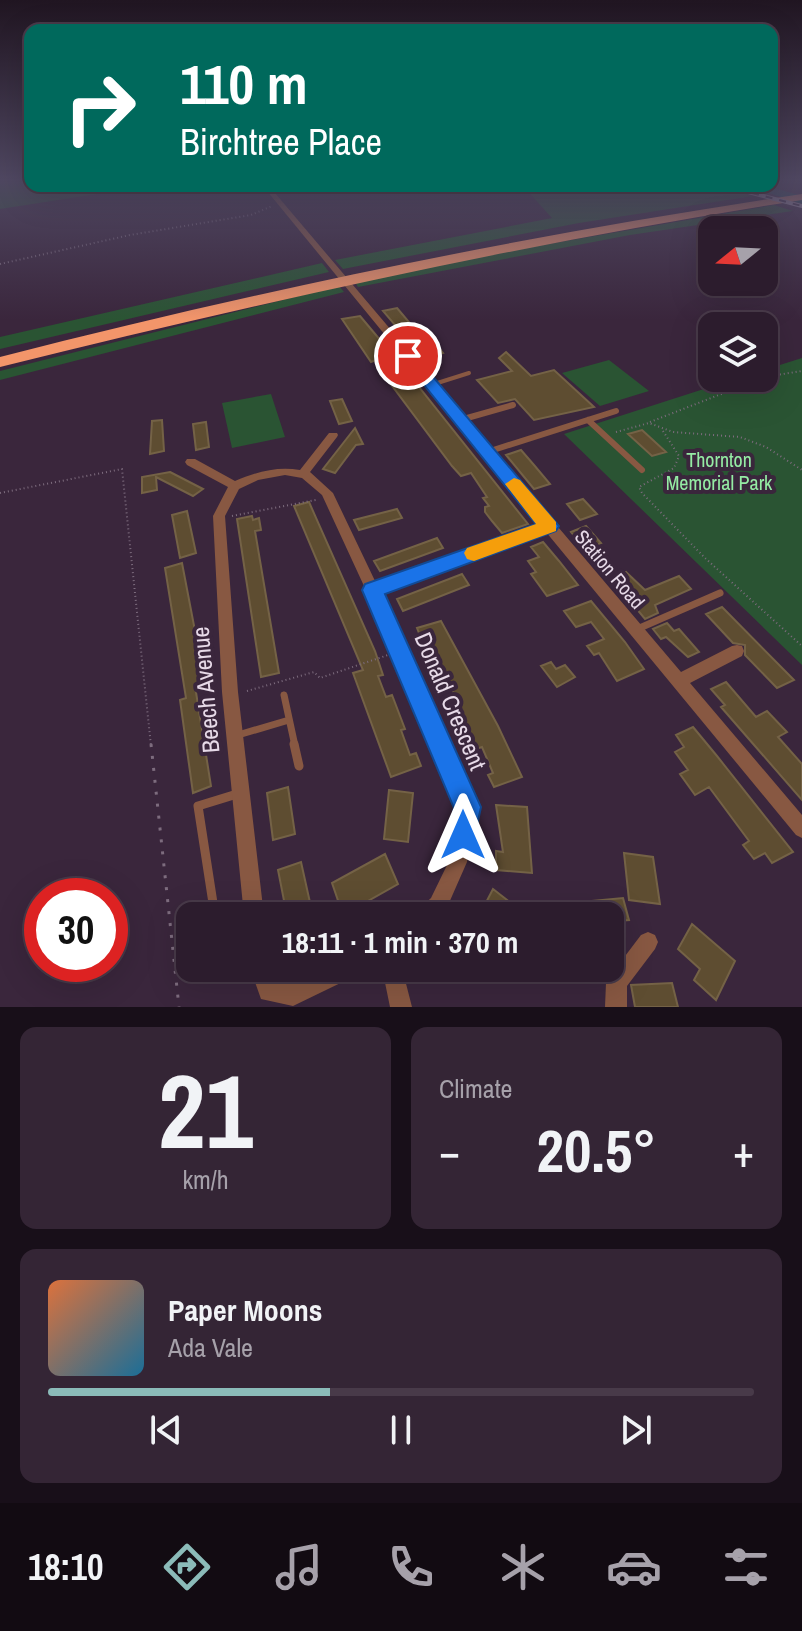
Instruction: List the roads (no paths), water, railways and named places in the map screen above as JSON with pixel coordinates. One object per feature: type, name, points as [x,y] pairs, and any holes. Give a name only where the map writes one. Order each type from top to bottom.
[{"type":"highway","points":[[0,354],[364,272],[616,226]]},
{"type":"highway","points":[[0,362],[315,283]]},
{"type":"street","name":"Station Road","points":[[299,226],[802,829]]},
{"type":"street","points":[[191,462],[235,486],[255,477],[285,471],[303,474],[333,435]]},
{"type":"street","name":"Donald Crescent","points":[[303,474],[329,497],[401,651],[468,807],[458,862],[439,902]]},
{"type":"street","name":"Beech Avenue","points":[[235,486],[227,495],[219,519],[230,695],[252,902]]},
{"type":"street","points":[[373,590],[549,526]]},
{"type":"street","points":[[678,681],[737,651]]},
{"type":"street","points":[[616,1007],[617,983],[648,942]]},
{"type":"street","points":[[265,982],[269,991],[293,995],[320,982]]},
{"type":"street","points":[[395,982],[401,1007]]},
{"type":"lane","points":[[431,385],[469,373]]},
{"type":"lane","points":[[460,420],[513,405]]},
{"type":"lane","points":[[487,452],[616,411]]},
{"type":"lane","points":[[588,420],[642,470]]},
{"type":"lane","points":[[635,630],[720,593]]},
{"type":"lane","points":[[284,695],[299,766]]},
{"type":"lane","points":[[234,736],[289,720]]},
{"type":"lane","points":[[213,902],[198,806],[240,793]]},
{"type":"park label","name":"Thornton Memorial Park","points":[[719,470]]}]
